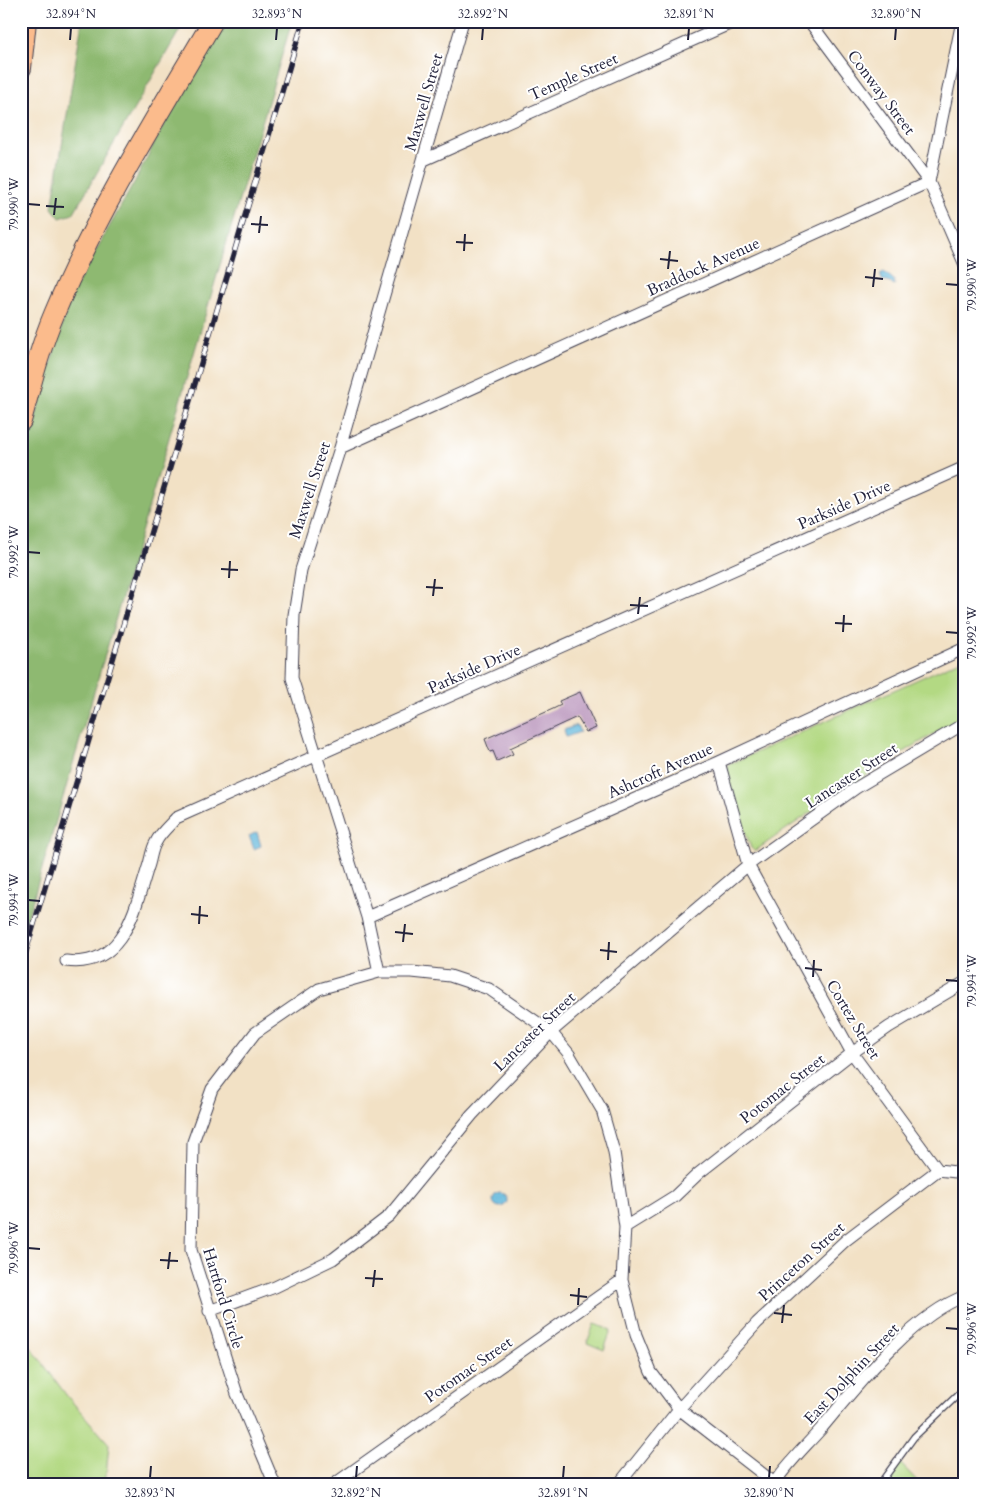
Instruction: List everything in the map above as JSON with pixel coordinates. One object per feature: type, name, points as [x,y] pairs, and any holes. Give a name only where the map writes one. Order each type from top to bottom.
[{"type":"highway","points":[[21,68],[26,21]]},
{"type":"highway","points":[[21,421],[54,313],[85,246],[213,21]]},
{"type":"street","name":"Maxwell Street","points":[[379,972],[367,917],[292,678],[294,615],[301,570],[340,448],[463,21]]},
{"type":"street","name":"Temple Street","points":[[424,160],[736,21]]},
{"type":"street","name":"Conway Street","points":[[809,21],[929,182],[965,265]]},
{"type":"street","points":[[929,182],[962,21]]},
{"type":"street","name":"Braddock Avenue","points":[[340,448],[929,182]]},
{"type":"street","name":"Parkside Drive","points":[[66,961],[79,963],[97,958],[117,944],[128,928],[156,842],[176,818],[965,468]]},
{"type":"street","name":"Ashcroft Avenue","points":[[367,917],[719,762],[965,648]]},
{"type":"street","name":"Lancaster Street","points":[[209,1311],[274,1286],[333,1259],[389,1216],[472,1115],[551,1032],[748,865],[856,788],[965,723]]},
{"type":"street","name":"Cortez Street","points":[[719,762],[748,865],[852,1054],[938,1170]]},
{"type":"street","name":"Hartford Circle","points":[[275,1485],[237,1394],[191,1250],[193,1142],[212,1089],[255,1033],[319,989],[379,972],[412,972],[450,976],[489,989],[551,1032],[569,1054],[602,1110],[614,1152],[625,1227],[622,1280],[636,1335],[651,1372],[679,1409],[775,1484]]},
{"type":"street","name":"Potomac Street","points":[[625,1227],[675,1196],[699,1173],[852,1054],[890,1028],[965,982]]},
{"type":"street","points":[[938,1170],[965,1173]]},
{"type":"street","name":"Princeton Street","points":[[679,1409],[757,1323],[846,1240],[938,1170]]},
{"type":"street","name":"Potomac Street","points":[[332,1485],[622,1280]]},
{"type":"street","name":"East Dolphin Street","points":[[775,1484],[857,1387],[905,1336],[951,1301],[965,1296]]},
{"type":"street","points":[[618,1485],[679,1409]]},
{"type":"lane","points":[[878,1485],[914,1437],[965,1388]]},
{"type":"green space","points":[[82,21],[185,21],[73,214],[60,218],[52,208]]},
{"type":"green space","points":[[226,21],[292,21],[21,940],[21,482],[40,399],[71,295],[135,181],[172,108]]},
{"type":"green space","points":[[965,658],[965,716],[858,781],[755,851],[751,848],[728,784],[728,765]]},
{"type":"green space","points":[[594,1324],[611,1330],[604,1350],[587,1343]]},
{"type":"green space","points":[[21,1334],[67,1396],[109,1444],[105,1485],[21,1485]]},
{"type":"green space","points":[[899,1462],[921,1485],[883,1485]]},
{"type":"water","points":[[884,272],[894,280],[895,285],[882,280],[880,274]]},
{"type":"water","points":[[577,725],[580,732],[566,737],[564,730]]},
{"type":"water","points":[[257,832],[261,846],[254,849],[249,836]]},
{"type":"water","points":[[500,1193],[505,1195],[507,1200],[505,1205],[500,1207],[495,1205],[493,1200],[495,1195]]},
{"type":"building","points":[[580,692],[596,728],[586,732],[577,717],[510,748],[513,754],[497,761],[493,751],[490,752],[485,739],[553,709],[561,705],[559,701]]},
{"type":"railway","points":[[21,968],[303,21]]}]
